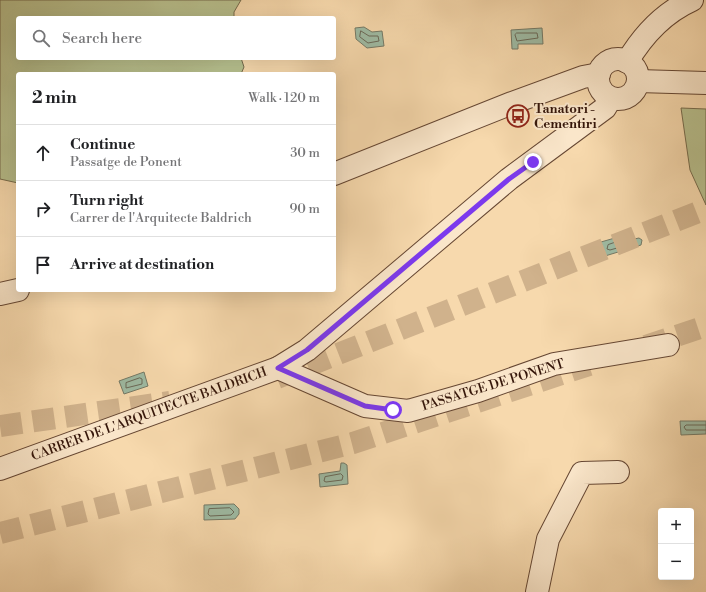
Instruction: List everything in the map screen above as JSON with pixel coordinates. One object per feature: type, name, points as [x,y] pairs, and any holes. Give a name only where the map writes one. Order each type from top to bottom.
[{"type":"street","points":[[627,62],[638,43],[657,23],[682,5],[692,0]]},
{"type":"street","points":[[619,60],[627,62],[635,70],[638,82],[635,90],[629,96],[620,99],[611,98],[600,89],[599,74],[603,66],[610,61],[619,60]]},
{"type":"street","points":[[336,173],[512,102],[583,77],[599,74]]},
{"type":"street","points":[[638,82],[706,83]]},
{"type":"street","name":"CARRER DE L'ARQUITECTE BALDRICH","points":[[0,469],[278,368],[307,350],[509,179],[605,108],[611,98]]},
{"type":"street","points":[[0,294],[16,290]]},
{"type":"street","name":"PASSATGE DE PONENT","points":[[278,368],[365,406],[408,411],[478,391],[554,364],[668,345]]},
{"type":"street","points":[[537,592],[548,539],[582,473],[618,472]]},
{"type":"shaded area","points":[[0,0],[241,0],[234,12],[234,16],[16,16],[16,60],[242,60],[244,67],[242,72],[16,72],[16,183],[0,179]]},
{"type":"shaded area","points":[[681,108],[706,109],[706,205],[690,170]]},
{"type":"water","points":[[364,27],[372,32],[382,31],[384,46],[367,48],[356,39],[355,28]]},
{"type":"water","points":[[542,28],[543,44],[518,44],[518,49],[512,49],[511,30]]},
{"type":"water","points":[[632,233],[634,239],[639,238],[642,240],[641,245],[605,256],[601,242]]},
{"type":"water","points":[[144,372],[148,386],[124,394],[119,381]]},
{"type":"water","points":[[680,421],[706,421],[706,434],[681,435]]},
{"type":"water","points":[[341,463],[347,465],[348,484],[320,487],[319,474],[340,471]]},
{"type":"water","points":[[234,504],[239,509],[239,514],[235,519],[204,520],[204,505]]},
{"type":"tunnel","points":[[277,378],[706,209]]},
{"type":"tunnel","points":[[646,346],[706,326]]},
{"type":"tunnel","points":[[0,533],[353,443],[589,365]]},
{"type":"tunnel","points":[[0,426],[170,402]]},
{"type":"place","name":"Tanatori - Cementiri","points":[[518,116]]},
{"type":"route","points":[[393,410],[365,406],[278,368],[307,350],[509,179],[533,162]]}]
